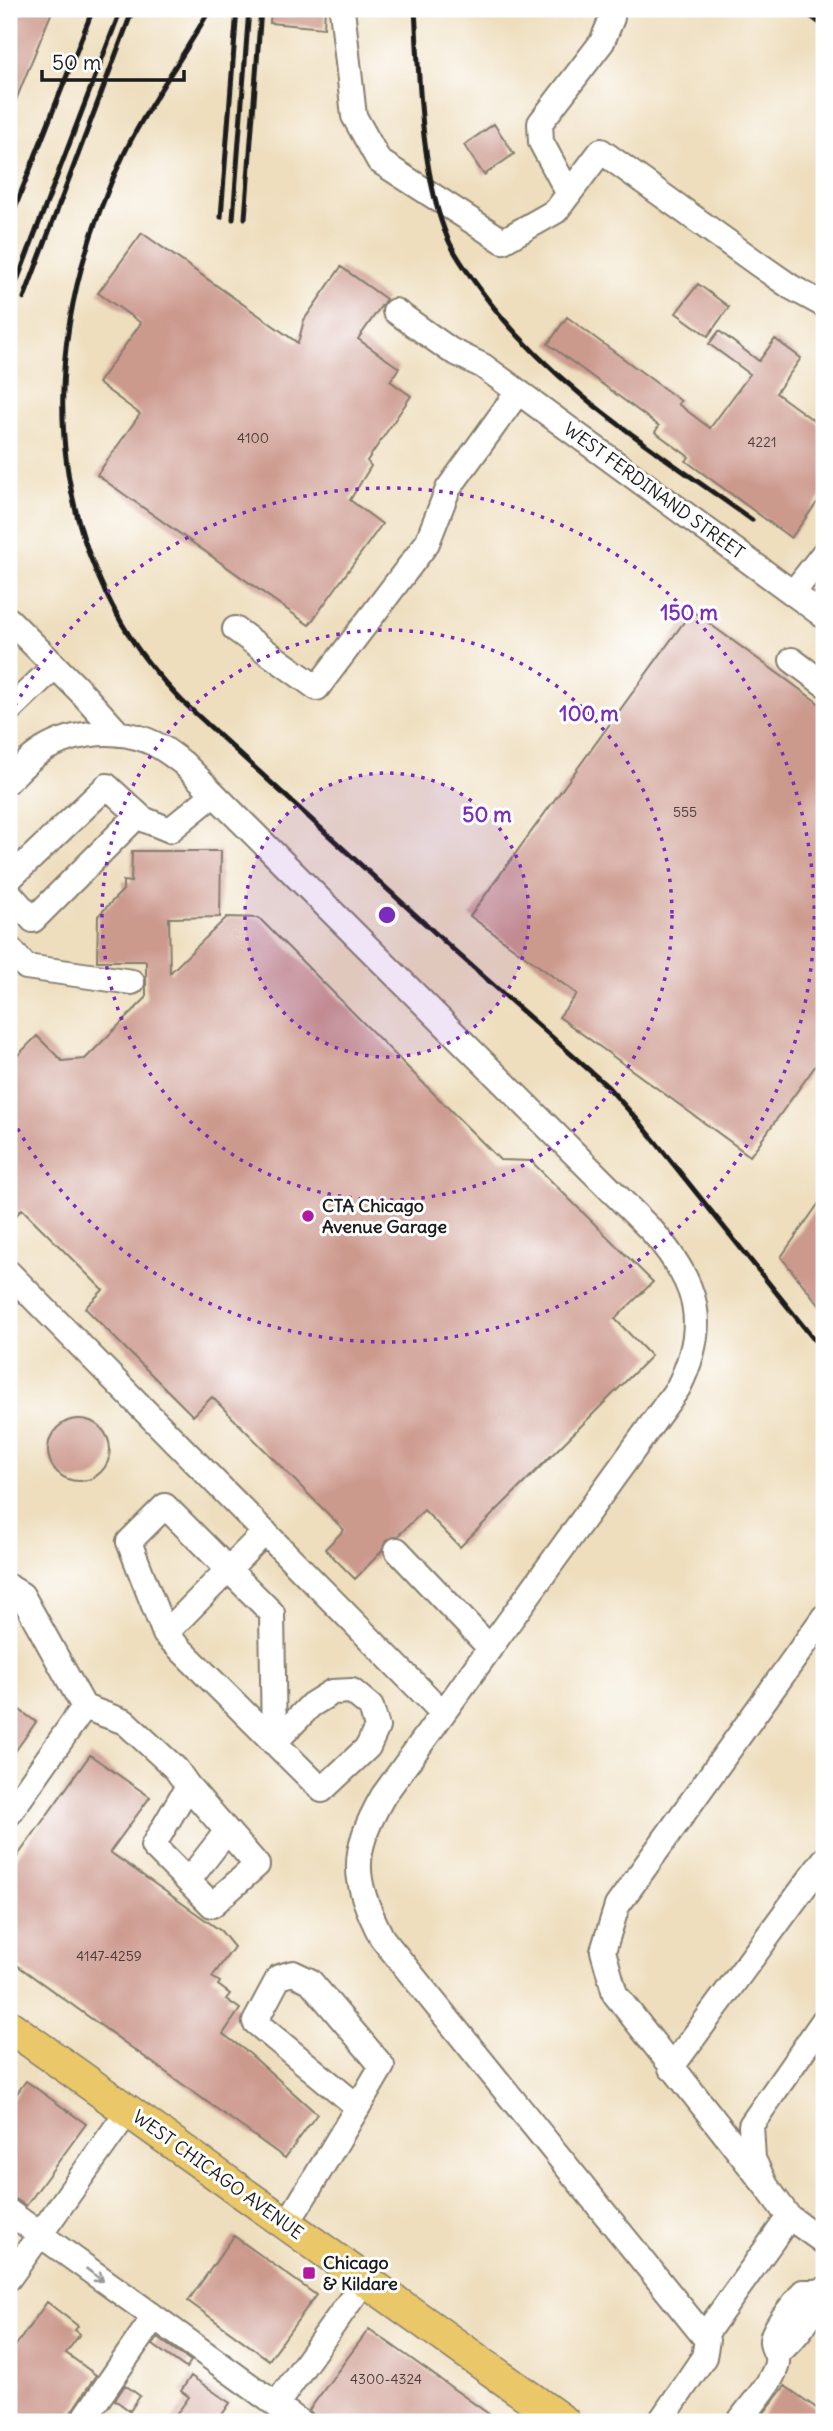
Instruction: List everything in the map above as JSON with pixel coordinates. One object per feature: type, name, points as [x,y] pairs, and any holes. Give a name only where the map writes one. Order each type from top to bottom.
[{"type":"main road","name":"WEST CHICAGO AVENUE","points":[[9,2026],[564,2422]]},
{"type":"street","points":[[342,9],[354,116],[379,161],[503,241],[556,211],[601,151],[780,279],[824,305]]},
{"type":"street","points":[[569,194],[541,142],[540,123],[601,42],[612,19],[611,9]]},
{"type":"street","name":"WEST FERDINAND STREET","points":[[395,311],[450,350],[483,366],[824,616]]},
{"type":"street","points":[[235,629],[317,688],[428,543],[448,489],[518,392]]},
{"type":"street","points":[[793,593],[824,553]]},
{"type":"street","points":[[9,620],[119,734]]},
{"type":"street","points":[[792,660],[824,684]]},
{"type":"street","points":[[9,710],[55,666]]},
{"type":"street","points":[[9,780],[36,754],[66,738],[119,734],[144,739],[165,749],[183,763],[653,1232],[674,1256],[687,1283],[696,1311],[696,1340],[690,1363],[678,1388],[383,1796],[368,1823],[357,1873],[366,1907],[382,1938],[707,2340],[704,2357],[660,2422]]},
{"type":"street","points":[[9,879],[107,786],[143,819],[170,830],[214,794]]},
{"type":"street","points":[[9,893],[33,920],[138,815]]},
{"type":"street","points":[[9,948],[26,967],[132,982]]},
{"type":"street","points":[[9,1273],[443,1713]]},
{"type":"street","points":[[165,1506],[228,1569],[272,1613],[274,1742],[165,1634],[129,1542],[165,1506]]},
{"type":"street","points":[[165,1634],[265,1532]]},
{"type":"street","points":[[397,1550],[490,1648]]},
{"type":"street","points":[[9,1587],[22,1595],[84,1707],[125,1721],[176,1769],[257,1866],[212,1905],[153,1846],[188,1786]]},
{"type":"street","points":[[824,1617],[617,1906],[603,1951],[615,1994],[671,2068],[789,2217],[824,2242]]},
{"type":"street","points":[[9,1814],[84,1707]]},
{"type":"street","points":[[188,1881],[227,1831]]},
{"type":"street","points":[[671,2068],[824,1860]]},
{"type":"street","points":[[287,2224],[358,2107],[382,2066],[310,1981],[293,1973],[279,1977],[255,2022],[358,2107]]},
{"type":"street","points":[[766,2186],[753,2159],[751,2125],[824,2020]]},
{"type":"street","points":[[9,2278],[128,2111]]},
{"type":"street","points":[[9,2212],[300,2422]]},
{"type":"street","points":[[704,2336],[789,2217]]},
{"type":"street","points":[[276,2405],[365,2280]]},
{"type":"street","points":[[741,2420],[770,2380],[776,2366],[778,2353],[772,2343],[773,2333],[803,2292],[822,2292]]},
{"type":"street","points":[[82,2422],[154,2317]]},
{"type":"building","points":[[9,9],[53,9],[9,117]]},
{"type":"building","points":[[271,9],[325,9],[324,28],[270,23]]},
{"type":"building","points":[[494,124],[514,154],[484,175],[464,145]]},
{"type":"building","points":[[142,233],[298,343],[304,320],[341,267],[386,299],[358,339],[399,368],[390,381],[411,396],[367,461],[371,466],[350,500],[382,524],[309,625],[97,475],[140,414],[98,383],[141,323],[98,293]]},
{"type":"building","points":[[698,284],[729,307],[708,336],[676,313]]},
{"type":"building","points":[[567,317],[681,401],[678,404],[710,428],[750,374],[709,344],[719,331],[759,361],[775,339],[801,358],[776,393],[824,428],[824,493],[791,538],[686,461],[689,457],[655,432],[659,426],[548,344]]},
{"type":"building","points":[[692,611],[824,707],[824,1054],[750,1156],[559,1017],[577,994],[470,916]]},
{"type":"building","name":"CTA Chicago Avenue Garage","points":[[132,851],[221,851],[220,917],[169,918],[170,973],[227,917],[259,918],[500,1160],[531,1161],[653,1282],[615,1319],[651,1356],[460,1547],[424,1510],[398,1536],[386,1540],[382,1551],[355,1579],[325,1549],[344,1530],[212,1397],[193,1416],[85,1308],[103,1290],[22,1209],[9,1223],[9,1064],[37,1036],[62,1061],[85,1059],[146,998],[146,961],[97,961],[98,916],[123,890],[123,881],[131,882]]},
{"type":"building","points":[[824,1196],[824,1311],[781,1257]]},
{"type":"building","points":[[73,1419],[85,1419],[101,1428],[108,1438],[108,1462],[101,1472],[85,1481],[73,1481],[62,1476],[53,1467],[48,1456],[48,1444],[53,1433],[62,1424]]},
{"type":"building","points":[[9,1702],[36,1722],[9,1760]]},
{"type":"building","points":[[90,1755],[150,1797],[110,1852],[221,1931],[234,1947],[212,1977],[230,1994],[226,1999],[240,2009],[223,2034],[250,2054],[317,2114],[285,2158],[14,1963],[15,1958],[9,1954],[9,1868]]},
{"type":"building","points":[[26,2081],[86,2124],[26,2206],[9,2197],[9,2104]]},
{"type":"building","points":[[234,2236],[316,2295],[269,2360],[188,2301]]},
{"type":"building","points":[[47,2302],[78,2326],[75,2330],[80,2334],[66,2353],[96,2375],[67,2422],[16,2422],[9,2417],[9,2355]]},
{"type":"building","points":[[369,2329],[500,2422],[319,2422],[309,2410]]},
{"type":"building","points":[[158,2338],[191,2361],[186,2368],[153,2345]]},
{"type":"building","points":[[191,2376],[230,2403],[217,2422],[171,2422],[189,2397],[181,2391]]},
{"type":"building","points":[[125,2385],[140,2396],[130,2411],[115,2400]]},
{"type":"building","points":[[785,2386],[822,2412],[815,2422],[757,2422]]},
{"type":"railway","points":[[9,223],[93,9]]},
{"type":"railway","points":[[13,291],[121,9]]},
{"type":"railway","points":[[24,298],[133,9]]},
{"type":"railway","points":[[210,9],[124,154],[99,215],[79,276],[67,337],[63,399],[66,461],[79,522],[100,581],[137,648],[182,701],[607,1086],[642,1125],[824,1352]]},
{"type":"railway","points":[[221,217],[237,9]]},
{"type":"railway","points":[[233,219],[249,9]]},
{"type":"railway","points":[[245,218],[261,9]]},
{"type":"railway","points":[[415,9],[420,95],[432,186],[448,239],[459,260],[510,327],[573,388],[643,443],[752,520]]},
{"type":"railway","points":[[801,9],[824,26]]},
{"type":"place","name":"CTA Chicago Avenue Garage","points":[[308,1216]]},
{"type":"place","name":"Chicago & Kildare","points":[[309,2273]]}]
